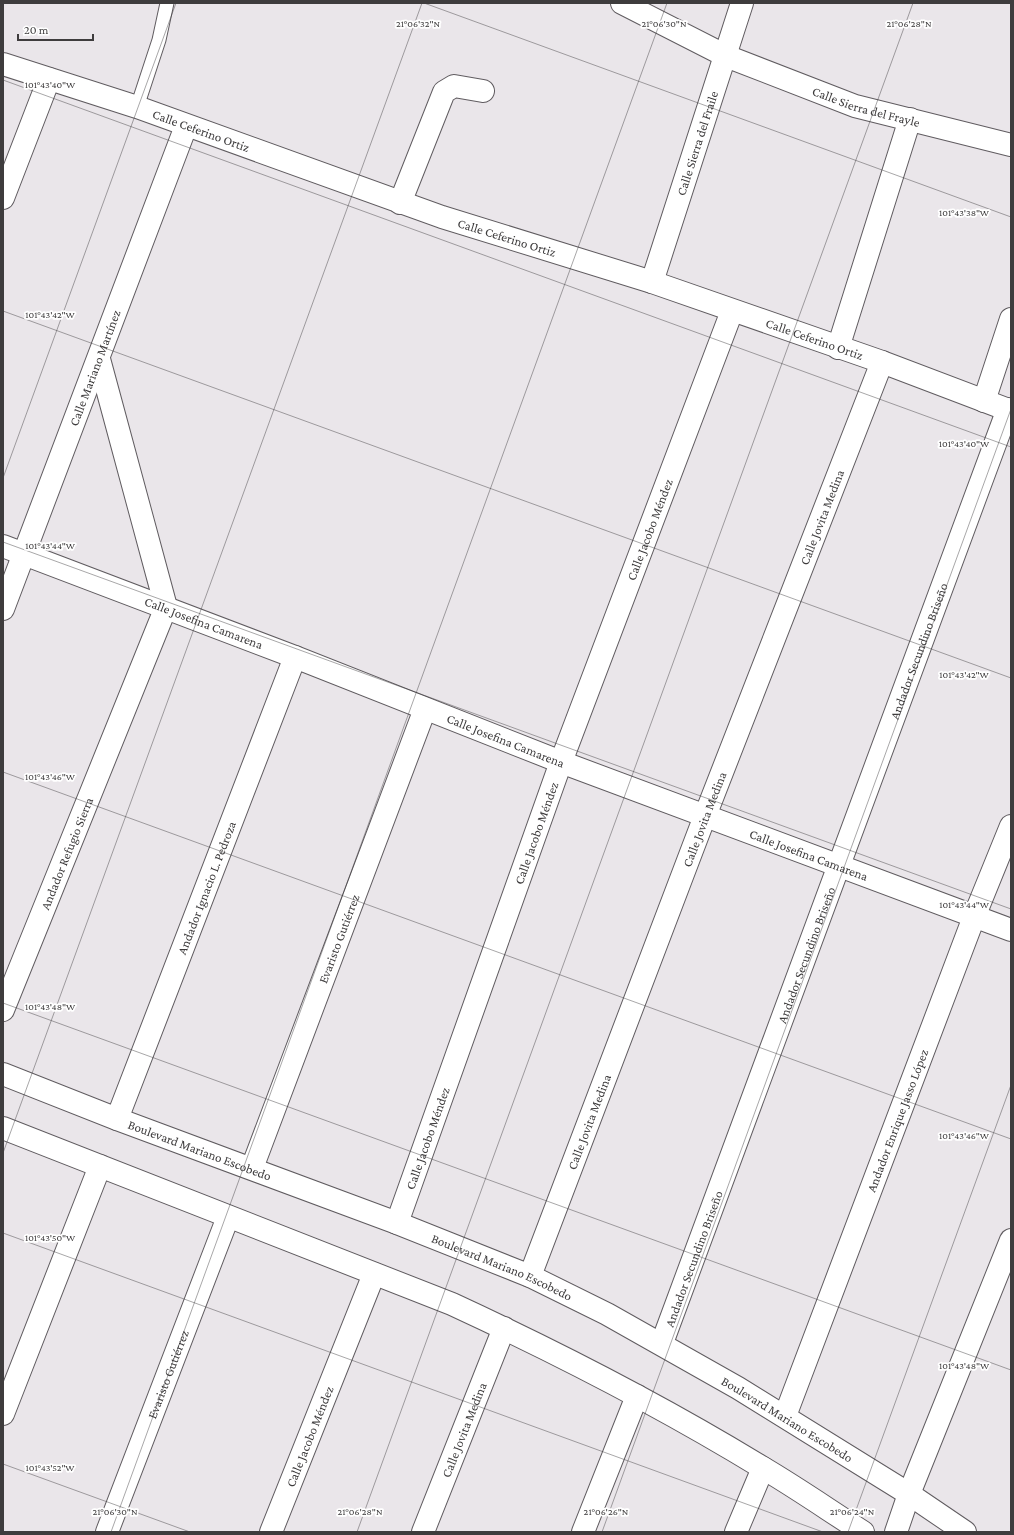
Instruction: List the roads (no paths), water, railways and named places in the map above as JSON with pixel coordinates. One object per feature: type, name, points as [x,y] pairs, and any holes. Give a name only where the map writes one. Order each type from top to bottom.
[{"type":"street","name":"Calle Sierra del Frayle","points":[[622,3],[726,56],[855,106],[1011,145]]},
{"type":"street","name":"Calle Sierra del Fraile","points":[[652,282],[742,3]]},
{"type":"street","name":"Calle Ceferino Ortiz","points":[[3,64],[137,107],[186,126],[442,217],[652,282],[838,348],[882,362],[1009,410]]},
{"type":"street","points":[[3,198],[49,79]]},
{"type":"street","points":[[400,202],[444,92],[454,86],[483,91]]},
{"type":"street","points":[[838,348],[910,119]]},
{"type":"street","name":"Calle Mariano Martínez","points":[[3,609],[186,126]]},
{"type":"street","name":"Calle Jacobo Méndez","points":[[397,1222],[561,762],[732,311]]},
{"type":"street","points":[[984,401],[1011,319]]},
{"type":"street","points":[[99,359],[166,607]]},
{"type":"street","name":"Calle Jovita Medina","points":[[530,1276],[705,816],[882,362]]},
{"type":"street","name":"Andador Secundino Briseño","points":[[662,1343],[838,866],[1009,410]]},
{"type":"street","name":"Calle Josefina Camarena","points":[[3,546],[166,607],[561,762],[1011,930]]},
{"type":"street","name":"Andador Refugio Sierra","points":[[3,1010],[166,607]]},
{"type":"street","name":"Andador Ignacio L. Pedroza","points":[[117,1119],[295,657]]},
{"type":"street","name":"Evaristo Gutiérrez","points":[[252,1168],[425,709]]},
{"type":"street","name":"Andador Enrique Jasso López","points":[[785,1416],[974,917],[1011,826]]},
{"type":"street","name":"Boulevard Mariano Escobedo","points":[[3,1074],[117,1119],[397,1222],[530,1276],[662,1343],[785,1416],[909,1494],[965,1532]]},
{"type":"street","points":[[3,1128],[452,1304],[504,1328],[637,1396],[763,1468],[863,1532]]},
{"type":"street","points":[[3,1414],[100,1166]]},
{"type":"street","name":"Evaristo Gutiérrez","points":[[107,1532],[228,1217]]},
{"type":"street","points":[[896,1532],[909,1494],[1011,1240]]},
{"type":"street","name":"Calle Jacobo Méndez","points":[[271,1532],[374,1274]]},
{"type":"street","name":"Calle Jovita Medina","points":[[423,1532],[504,1328]]},
{"type":"street","points":[[583,1532],[637,1396]]},
{"type":"street","points":[[736,1532],[763,1468]]},
{"type":"lane","points":[[137,107],[159,40],[167,3]]}]
